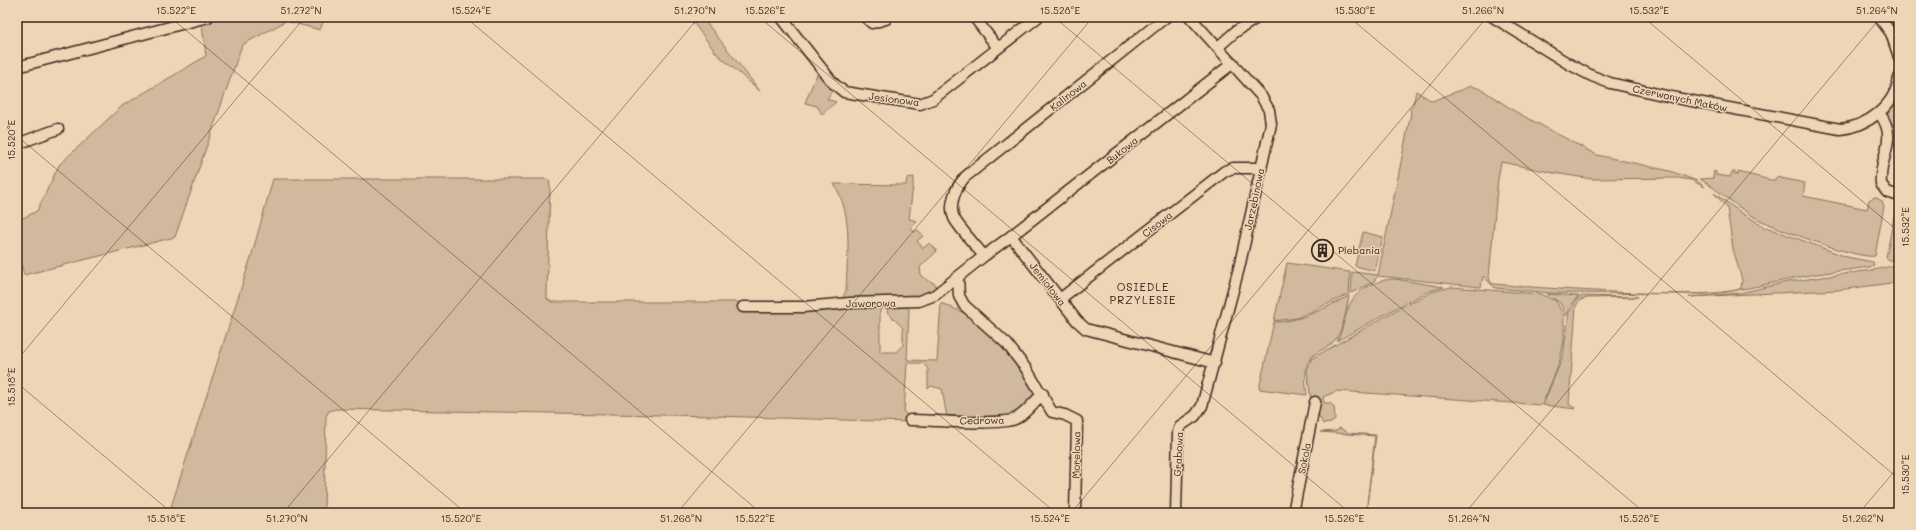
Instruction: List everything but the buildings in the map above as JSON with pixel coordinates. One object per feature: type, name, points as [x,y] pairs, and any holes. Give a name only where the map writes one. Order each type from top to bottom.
[{"type":"street","points":[[17,67],[208,17]]},
{"type":"street","name":"Jesionowa","points":[[781,17],[833,83],[844,92],[920,104],[933,100],[1038,17]]},
{"type":"street","points":[[865,17],[872,23],[886,19]]},
{"type":"street","points":[[974,17],[998,48]]},
{"type":"street","name":"Kalinowa","points":[[984,256],[954,218],[953,204],[956,188],[970,173],[1166,17]]},
{"type":"street","name":"Jarzębinowa","points":[[1190,17],[1233,63],[1261,96],[1269,110],[1271,124],[1239,268],[1215,363],[1202,406]]},
{"type":"street","points":[[1218,47],[1235,32],[1258,17]]},
{"type":"street","name":"Czerwonych Maków","points":[[1493,17],[1592,76],[1622,86],[1840,129],[1857,126],[1879,113],[1890,100],[1899,78]]},
{"type":"street","points":[[1879,17],[1891,33],[1899,57]]},
{"type":"street","name":"Bukowa","points":[[1011,236],[1233,63]]},
{"type":"street","points":[[1879,113],[1886,123],[1889,136],[1881,184],[1887,192],[1899,196]]},
{"type":"street","points":[[17,144],[58,128]]},
{"type":"street","name":"Cisowa","points":[[1060,299],[1225,171],[1234,168],[1261,168]]},
{"type":"street","points":[[984,256],[1011,236]]},
{"type":"street","name":"Jemiołowa","points":[[1011,236],[1077,321],[1086,328],[1215,363]]},
{"type":"street","name":"Jaworowa","points":[[743,307],[803,307],[866,302],[914,302],[930,297],[984,256]]},
{"type":"street","points":[[958,277],[958,292],[964,305],[1007,344],[1043,394]]},
{"type":"street","name":"Cedrowa","points":[[910,420],[996,422],[1015,419],[1043,394]]},
{"type":"street","name":"Morelowa","points":[[1043,394],[1052,412],[1065,415],[1077,421],[1075,513]]},
{"type":"street","name":"Sokola","points":[[1293,513],[1314,402]]},
{"type":"street","name":"Grabowa","points":[[1176,513],[1178,432],[1180,426],[1195,416],[1202,406]]},
{"type":"shaded area","points":[[201,17],[325,17],[320,30],[286,21],[242,45],[175,237],[24,275],[17,251],[17,221],[37,211],[59,165],[122,106],[206,56]]},
{"type":"shaded area","points":[[689,17],[702,17],[760,91],[717,54]]},
{"type":"shaded area","points":[[817,74],[832,91],[827,99],[836,102],[822,114],[817,106],[805,103]]},
{"type":"shaded area","points":[[1471,86],[1481,89],[1516,112],[1597,155],[1670,171],[1697,181],[1705,187],[1691,180],[1677,178],[1592,179],[1501,162],[1498,179],[1489,277],[1491,283],[1544,288],[1658,294],[1551,293],[1495,288],[1483,276],[1481,287],[1378,276],[1373,282],[1351,293],[1352,272],[1378,275],[1411,113],[1410,109],[1413,105],[1416,91],[1432,101]]},
{"type":"shaded area","points":[[1899,95],[1899,141],[1890,149],[1887,127],[1888,114],[1890,108]]},
{"type":"shaded area","points":[[1714,171],[1716,172],[1716,175],[1730,177],[1732,172],[1735,172],[1735,174],[1738,175],[1738,172],[1775,181],[1776,177],[1805,183],[1803,196],[1867,209],[1869,200],[1875,197],[1882,201],[1884,206],[1875,256],[1866,256],[1836,248],[1799,236],[1758,219],[1700,179],[1713,178]]},
{"type":"shaded area","points":[[914,177],[909,219],[917,221],[911,228],[914,232],[918,230],[923,236],[917,241],[923,248],[930,243],[937,251],[920,267],[921,276],[935,284],[936,289],[918,298],[842,299],[846,291],[848,236],[844,209],[834,184],[906,185],[907,178]]},
{"type":"shaded area","points":[[273,179],[546,179],[549,180],[550,186],[547,299],[552,302],[824,302],[861,305],[863,309],[867,309],[869,305],[880,307],[880,352],[896,352],[903,345],[903,328],[887,312],[888,308],[906,307],[909,309],[907,360],[937,361],[941,303],[969,315],[1002,344],[1035,383],[1037,394],[1019,413],[1004,418],[947,418],[942,389],[931,386],[928,389],[928,369],[923,363],[907,363],[904,412],[909,417],[909,422],[715,416],[335,409],[329,411],[326,416],[324,513],[169,513],[252,254]]},
{"type":"shaded area","points":[[1714,193],[1743,214],[1761,224],[1764,229],[1766,227],[1847,257],[1873,262],[1874,265],[1869,267],[1810,275],[1730,291],[1741,288],[1742,280],[1733,249],[1727,208]]},
{"type":"shaded area","points":[[1899,204],[1899,260],[1889,260],[1886,257],[1896,207]]},
{"type":"shaded area","points":[[1363,232],[1383,237],[1375,271],[1355,266]]},
{"type":"shaded area","points":[[1287,263],[1350,272],[1349,294],[1297,318],[1274,321]]},
{"type":"shaded area","points":[[1899,264],[1899,282],[1838,290],[1689,297],[1740,293],[1787,282],[1879,269]]},
{"type":"shaded area","points":[[1388,279],[1444,287],[1429,291],[1337,341],[1352,300],[1368,286]]},
{"type":"shaded area","points":[[1451,287],[1540,294],[1556,301],[1564,317],[1564,341],[1559,364],[1542,405],[1337,391],[1323,397],[1324,403],[1330,403],[1334,407],[1335,420],[1331,423],[1323,424],[1311,401],[1307,370],[1311,359],[1400,308],[1432,292]]},
{"type":"shaded area","points":[[1547,294],[1579,296],[1571,304],[1566,316],[1560,303]]},
{"type":"shaded area","points":[[1349,296],[1341,330],[1338,336],[1331,344],[1315,354],[1308,362],[1305,379],[1307,395],[1259,389],[1274,322],[1304,317]]},
{"type":"shaded area","points":[[1582,296],[1638,297],[1587,298],[1580,300],[1576,306],[1569,404],[1576,409],[1543,405],[1563,356],[1569,312],[1577,299]]},
{"type":"shaded area","points":[[1340,428],[1348,433],[1376,435],[1366,513],[1375,436],[1320,432],[1336,431]]},
{"type":"place","name":"Plebania","points":[[1322,250]]},
{"type":"district","name":"OSIEDLE PRZYLESIE","points":[[1143,292]]}]
